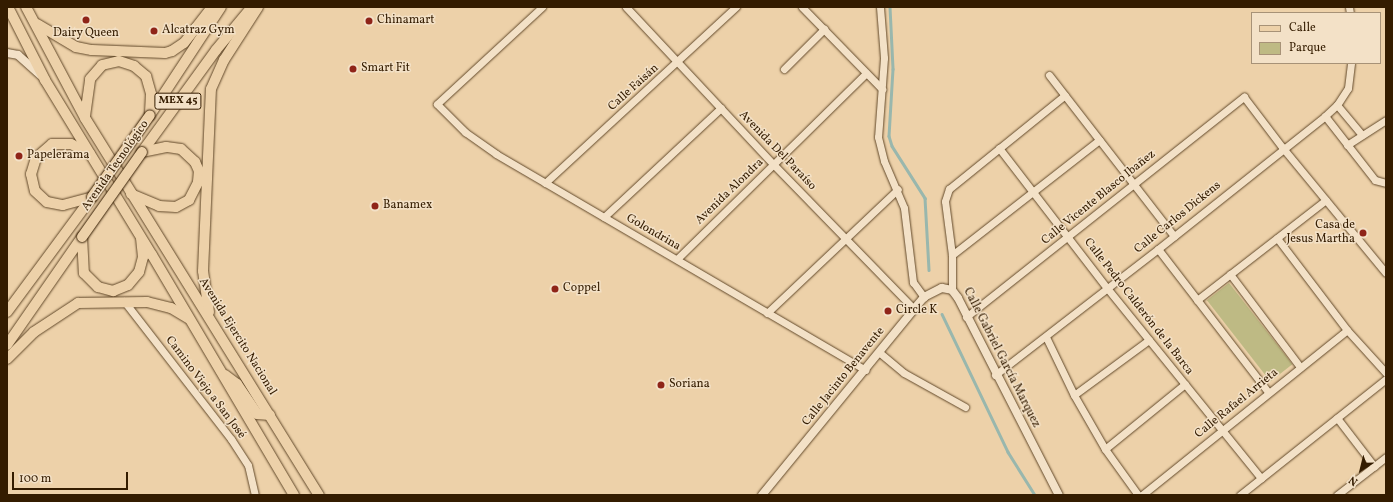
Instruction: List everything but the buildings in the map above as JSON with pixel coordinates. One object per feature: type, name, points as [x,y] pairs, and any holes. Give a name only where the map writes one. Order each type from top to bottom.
[{"type":"main road","name":"Avenida Ejercito Nacional","points":[[26,7],[85,118],[319,495]]},
{"type":"main road","points":[[34,21],[76,47],[92,50],[165,52],[184,43],[212,7]]},
{"type":"main road","name":"Avenida Tecnológico","points":[[7,312],[92,197],[150,115],[221,7]]},
{"type":"main road","name":"Avenida Tecnológico","points":[[7,345],[211,56],[252,7]]},
{"type":"main road","points":[[210,318],[203,271],[211,89],[224,60],[258,7]]},
{"type":"main road","points":[[8,10],[45,80],[141,235],[294,495]]},
{"type":"main road","points":[[85,118],[87,87],[90,79],[102,65],[119,61],[134,66],[146,76],[151,94],[150,115]]},
{"type":"main road","points":[[91,155],[71,144],[52,144],[36,158],[31,174],[35,191],[47,202],[63,205],[92,197]]},
{"type":"main road","points":[[131,194],[159,206],[176,207],[189,200],[198,182],[199,171],[195,162],[181,149],[166,147],[142,152]]},
{"type":"main road","points":[[82,237],[84,273],[98,288],[113,291],[128,285],[139,272],[143,257],[141,235]]},
{"type":"main road","points":[[7,359],[34,332],[71,305],[84,301],[124,301],[160,304],[181,313],[191,321]]},
{"type":"main road","points":[[222,373],[236,384],[255,412],[261,415],[270,415]]},
{"type":"street","name":"Golondrina","points":[[542,7],[437,104],[479,143],[866,370]]},
{"type":"street","name":"Avenida Del Paraíso","points":[[626,7],[774,165],[914,309]]},
{"type":"street","name":"Calle Faisán","points":[[545,183],[736,7]]},
{"type":"street","points":[[802,7],[882,89]]},
{"type":"street","points":[[880,7],[884,58],[878,137],[884,161],[898,189],[904,208],[913,282],[924,297]]},
{"type":"street","points":[[784,69],[824,29]]},
{"type":"street","points":[[7,53],[23,58],[45,80]]},
{"type":"street","name":"Calle Carlos Dickens","points":[[995,375],[1158,249],[1282,147],[1325,116],[1337,105],[1348,88],[1351,64]]},
{"type":"street","name":"Avenida Alondra","points":[[677,259],[866,73]]},
{"type":"street","points":[[1049,75],[1174,236]]},
{"type":"street","points":[[999,148],[1065,95]]},
{"type":"street","name":"Calle Vicente Blasco Ibañez","points":[[966,317],[1244,97],[1282,147]]},
{"type":"street","points":[[1337,105],[1362,135]]},
{"type":"street","points":[[604,217],[721,108]]},
{"type":"street","points":[[1325,116],[1375,180],[1386,184]]},
{"type":"street","points":[[1347,145],[1386,120]]},
{"type":"street","points":[[952,255],[1099,140]]},
{"type":"street","points":[[1282,147],[1386,273]]},
{"type":"street","name":"Calle Pedro Calderón de la Barca","points":[[999,148],[1034,191],[1107,288],[1261,478]]},
{"type":"street","name":"Calle Gabriel García Marquez","points":[[999,148],[948,189],[945,201],[952,255],[952,290],[995,375],[1059,495]]},
{"type":"street","points":[[767,313],[898,189]]},
{"type":"street","points":[[1197,300],[1326,200]]},
{"type":"street","points":[[1277,238],[1347,330],[1386,373]]},
{"type":"street","points":[[1158,249],[1268,392]]},
{"type":"street","points":[[1230,274],[1300,367]]},
{"type":"street","name":"Calle Jacinto Benavente","points":[[762,495],[880,353],[924,297],[942,288],[952,290]]},
{"type":"street","name":"Camino Viejo a San José","points":[[124,301],[231,439],[248,465],[255,495]]},
{"type":"street","name":"Calle Rafael Arrieta","points":[[1142,495],[1268,392],[1347,330]]},
{"type":"street","points":[[1046,337],[1074,395],[1105,448],[1138,495]]},
{"type":"street","points":[[1074,395],[1149,340]]},
{"type":"street","points":[[880,353],[904,373],[964,407]]},
{"type":"street","points":[[1240,495],[1386,379]]},
{"type":"street","points":[[1105,448],[1185,384]]},
{"type":"street","points":[[1337,418],[1374,466]]},
{"type":"street","points":[[1337,495],[1386,456]]},
{"type":"green space","points":[[1229,283],[1292,364],[1270,381],[1207,300]]},
{"type":"waterway","points":[[890,7],[893,69],[889,136],[892,146],[925,198],[929,270]]},
{"type":"waterway","points":[[942,314],[1008,452],[1035,495]]},
{"type":"place","name":"Dairy Queen","points":[[86,20]]},
{"type":"place","name":"Chinamart","points":[[369,21]]},
{"type":"place","name":"Alcatraz Gym","points":[[154,31]]},
{"type":"place","name":"Smart Fit","points":[[353,69]]},
{"type":"place","name":"Papelerama","points":[[19,156]]},
{"type":"place","name":"Banamex","points":[[375,206]]},
{"type":"place","name":"Casa de Jesus Martha","points":[[1363,233]]},
{"type":"place","name":"Coppel","points":[[555,289]]},
{"type":"place","name":"Circle K","points":[[888,311]]},
{"type":"place","name":"Soriana","points":[[661,385]]}]
